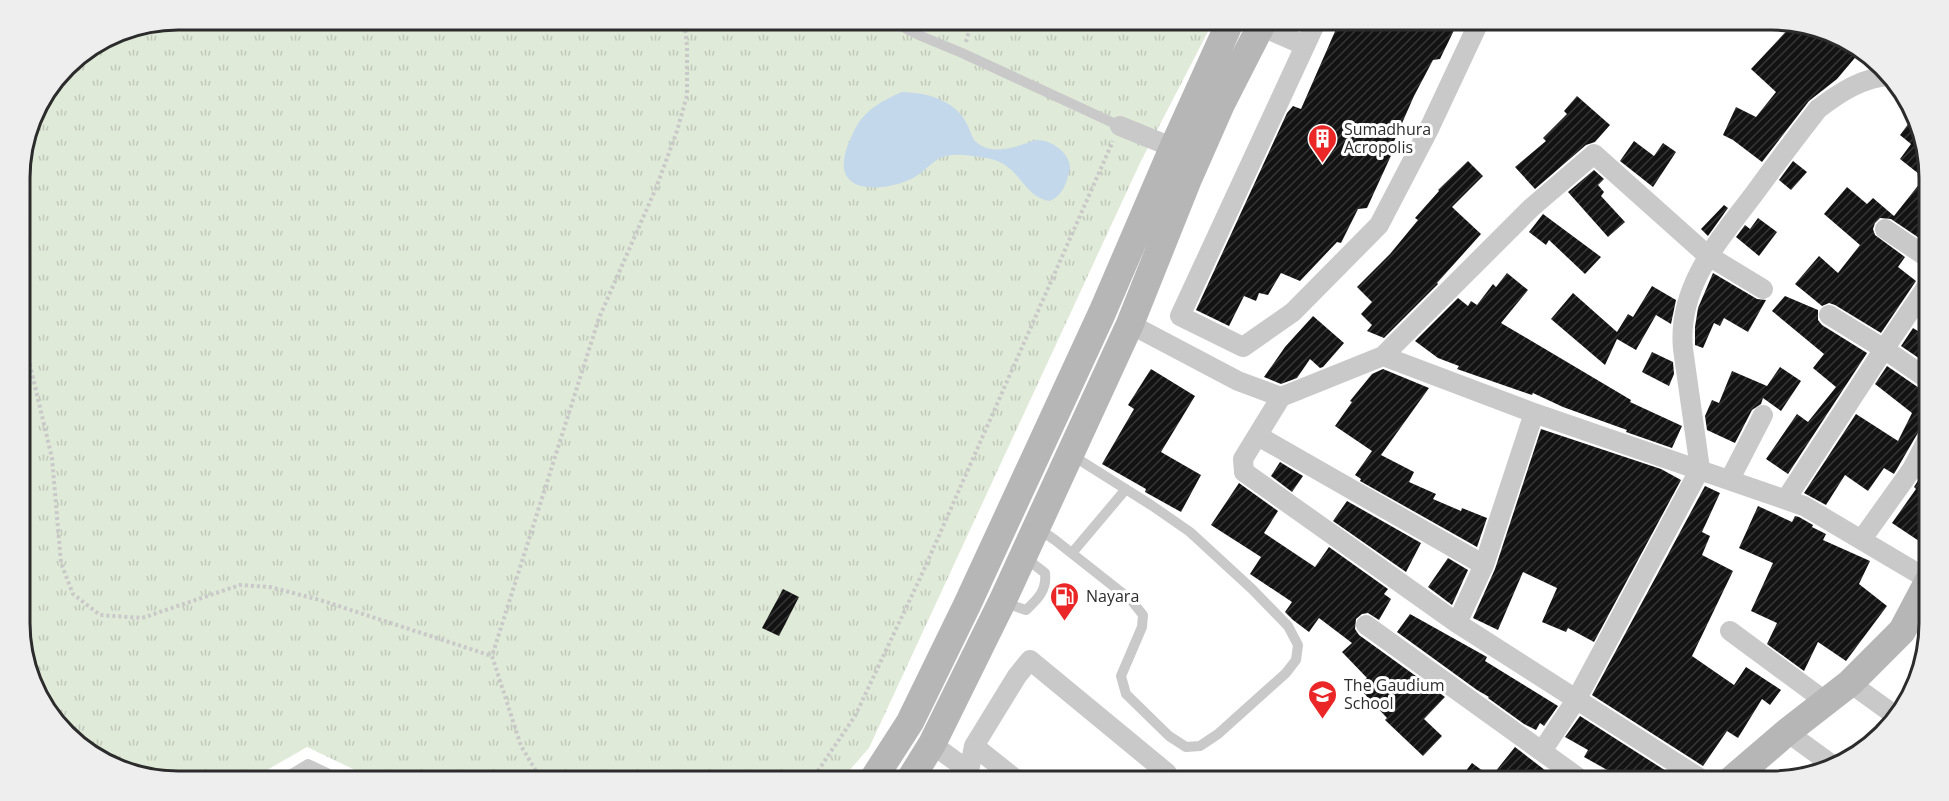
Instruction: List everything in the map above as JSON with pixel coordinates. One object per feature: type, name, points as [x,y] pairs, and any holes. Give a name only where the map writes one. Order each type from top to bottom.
[{"type":"main road","points":[[915,771],[932,744],[1002,602],[1130,324],[1185,152],[1228,30]]},
{"type":"main road","points":[[878,771],[910,722],[1102,314],[1185,152],[1221,104],[1258,30]]},
{"type":"main road","points":[[1742,771],[1825,700],[1850,683],[1902,631],[1919,599]]},
{"type":"street","points":[[1275,30],[1304,45]]},
{"type":"street","points":[[1312,30],[1180,316],[1243,347],[1293,312],[1379,225],[1428,131],[1475,30]]},
{"type":"street","points":[[1542,751],[1576,700],[1700,469],[1682,329],[1689,296],[1707,255],[1818,109],[1839,93],[1879,77]]},
{"type":"street","points":[[1120,126],[1185,152]]},
{"type":"street","points":[[1688,771],[1457,623],[1244,472],[1244,459],[1281,397],[1383,356],[1532,208],[1594,154],[1707,255],[1763,289]]},
{"type":"street","points":[[1885,229],[1919,252]]},
{"type":"street","points":[[1786,499],[1919,299]]},
{"type":"street","points":[[1829,315],[1919,373]]},
{"type":"street","points":[[1130,324],[1238,381],[1281,397]]},
{"type":"street","points":[[1383,356],[1534,413],[1804,506],[1919,574]]},
{"type":"street","points":[[1457,623],[1484,565],[1534,413]]},
{"type":"street","points":[[1730,479],[1763,415]]},
{"type":"street","points":[[1258,436],[1484,565]]},
{"type":"street","points":[[1862,539],[1919,456]]},
{"type":"street","points":[[1366,625],[1569,771]]},
{"type":"street","points":[[1730,631],[1825,700]]},
{"type":"street","points":[[966,771],[974,746],[1017,676],[1030,660],[1165,771]]},
{"type":"street","points":[[1850,683],[1889,711]]},
{"type":"street","points":[[1787,732],[1826,761]]},
{"type":"street","points":[[932,744],[960,771]]},
{"type":"street","points":[[974,746],[1005,771]]},
{"type":"lane","points":[[909,30],[1120,126]]},
{"type":"lane","points":[[1036,527],[1131,600],[1143,615],[1142,627],[1121,676],[1126,694],[1169,736],[1186,747],[1200,746],[1218,734],[1286,673],[1296,660],[1298,645],[1288,626],[1190,532],[1070,454]]},
{"type":"lane","points":[[1072,553],[1126,489]]},
{"type":"lane","points":[[297,771],[308,764],[322,771]]},
{"type":"path","points":[[536,771],[521,746],[492,656],[600,318],[656,188],[677,131],[687,95],[685,30]]},
{"type":"path","points":[[962,53],[969,30]]},
{"type":"path","points":[[818,771],[855,716],[918,585],[1120,126]]},
{"type":"path","points":[[30,361],[52,458],[61,563],[73,594],[100,615],[142,618],[240,585],[270,587],[320,600],[492,656]]},
{"type":"green space","points":[[169,30],[1209,30],[1140,163],[869,748],[849,771],[357,771],[307,747],[265,771],[159,770],[131,763],[96,746],[67,721],[45,688],[38,670],[30,632],[30,169],[41,121],[55,96],[80,67],[121,41]]},
{"type":"water","points":[[902,92],[931,96],[949,104],[963,117],[975,141],[985,147],[996,150],[1007,149],[1037,140],[1058,148],[1066,156],[1070,167],[1063,190],[1050,201],[1042,199],[1002,163],[961,155],[939,159],[917,176],[897,184],[867,187],[851,181],[846,175],[844,163],[846,150],[856,127],[870,110]]},
{"type":"building","name":"Sumadhura Acropolis","points":[[1336,30],[1454,30],[1440,59],[1433,60],[1414,96],[1392,146],[1395,147],[1367,208],[1358,209],[1341,243],[1337,242],[1300,281],[1281,273],[1268,295],[1259,293],[1256,301],[1244,296],[1229,326],[1196,310],[1287,113],[1293,106],[1301,109]]},
{"type":"building","points":[[1787,31],[1818,38],[1836,45],[1856,57],[1837,79],[1809,101],[1762,162],[1723,135],[1736,107],[1756,117],[1776,92],[1751,69]]},
{"type":"building","points":[[1577,96],[1610,125],[1595,142],[1586,145],[1535,189],[1515,167],[1546,141],[1543,138],[1567,114],[1564,111]]},
{"type":"building","points":[[1909,123],[1918,159],[1919,174],[1900,159],[1911,144],[1900,135]]},
{"type":"building","points":[[1634,141],[1654,156],[1663,143],[1676,152],[1653,187],[1620,161]]},
{"type":"building","points":[[1468,161],[1483,176],[1452,207],[1481,234],[1438,284],[1384,338],[1367,331],[1372,325],[1361,314],[1372,302],[1357,287],[1390,254],[1418,220],[1415,218],[1438,190]]},
{"type":"building","points":[[1793,161],[1807,172],[1791,190],[1779,180]]},
{"type":"building","points":[[1594,170],[1604,179],[1598,185],[1604,192],[1601,196],[1625,222],[1608,237],[1568,192]]},
{"type":"building","points":[[1919,184],[1919,238],[1891,219],[1880,218],[1873,229],[1875,235],[1905,257],[1898,267],[1916,281],[1881,333],[1835,305],[1829,303],[1822,306],[1795,284],[1819,256],[1838,273],[1860,245],[1824,214],[1847,187],[1867,204],[1873,198],[1894,216]]},
{"type":"building","points":[[1724,205],[1728,208],[1708,236],[1701,229]]},
{"type":"building","points":[[1543,214],[1601,257],[1585,274],[1549,240],[1546,245],[1529,232]]},
{"type":"building","points":[[1758,218],[1777,232],[1759,256],[1736,237],[1745,225],[1750,229]]},
{"type":"building","points":[[1507,273],[1528,290],[1501,323],[1631,400],[1630,402],[1682,426],[1672,448],[1626,432],[1627,430],[1563,407],[1533,393],[1532,395],[1457,369],[1459,366],[1438,358],[1415,341],[1458,298],[1468,306],[1471,301],[1477,305],[1493,284],[1496,287]]},
{"type":"building","points":[[1713,273],[1757,299],[1766,300],[1748,332],[1724,318],[1720,326],[1714,323],[1703,348],[1695,345],[1695,327],[1698,308]]},
{"type":"building","points":[[1652,286],[1676,300],[1671,324],[1656,315],[1636,350],[1617,339],[1605,365],[1551,319],[1573,293],[1617,332],[1628,314],[1633,317]]},
{"type":"building","points":[[1785,296],[1818,310],[1818,320],[1822,325],[1867,353],[1788,474],[1766,459],[1797,414],[1808,422],[1836,387],[1813,368],[1824,354],[1772,311]]},
{"type":"building","points":[[1313,316],[1344,343],[1323,367],[1320,368],[1310,359],[1297,378],[1281,384],[1264,377],[1285,347]]},
{"type":"building","points":[[1913,328],[1919,332],[1919,358],[1901,346]]},
{"type":"building","points":[[1652,352],[1673,362],[1674,374],[1669,386],[1642,372]]},
{"type":"building","points":[[1887,366],[1919,388],[1919,431],[1894,474],[1884,468],[1868,491],[1845,475],[1826,505],[1804,493],[1856,414],[1898,441],[1912,413],[1875,384]]},
{"type":"building","points":[[1780,367],[1801,381],[1781,411],[1763,398],[1761,404],[1752,410],[1735,443],[1707,430],[1705,416],[1712,400],[1719,403],[1732,371],[1767,386]]},
{"type":"building","points":[[1151,369],[1195,396],[1161,452],[1201,475],[1181,512],[1102,464],[1134,409],[1128,405]]},
{"type":"building","points":[[1383,369],[1429,388],[1381,455],[1414,472],[1409,482],[1436,494],[1433,499],[1461,511],[1462,508],[1487,518],[1477,547],[1360,481],[1361,479],[1355,475],[1372,451],[1335,426],[1352,402],[1350,401],[1372,374]]},
{"type":"building","points":[[1541,429],[1661,469],[1681,480],[1594,642],[1568,628],[1566,632],[1542,622],[1557,588],[1523,572],[1498,630],[1473,618],[1495,569]]},
{"type":"building","points":[[1280,462],[1303,476],[1292,492],[1271,476]]},
{"type":"building","points":[[1919,479],[1919,541],[1892,523],[1916,489],[1914,487]]},
{"type":"building","points":[[1239,483],[1278,511],[1264,533],[1315,567],[1329,547],[1388,589],[1384,594],[1391,599],[1379,620],[1368,613],[1362,614],[1356,619],[1355,629],[1359,635],[1445,697],[1424,719],[1442,736],[1423,756],[1385,720],[1387,718],[1357,686],[1367,678],[1342,652],[1352,643],[1319,618],[1309,632],[1293,620],[1285,612],[1292,602],[1250,574],[1261,557],[1211,525]]},
{"type":"building","points":[[1705,486],[1720,493],[1702,532],[1710,536],[1702,555],[1733,571],[1692,656],[1734,685],[1746,667],[1781,690],[1770,705],[1762,699],[1738,738],[1727,731],[1703,766],[1592,695]]},
{"type":"building","points":[[1347,501],[1421,543],[1406,572],[1333,521]]},
{"type":"building","points":[[1758,506],[1792,522],[1795,516],[1799,517],[1826,534],[1823,540],[1870,561],[1859,584],[1887,606],[1846,661],[1818,642],[1804,671],[1767,644],[1777,623],[1751,611],[1773,563],[1739,548]]},
{"type":"building","points":[[1448,558],[1468,570],[1452,605],[1428,587]]},
{"type":"building","points":[[783,589],[799,597],[779,636],[762,628]]},
{"type":"building","points":[[1410,614],[1487,657],[1485,661],[1558,706],[1544,726],[1540,723],[1536,730],[1524,724],[1397,632]]},
{"type":"building","points":[[1580,716],[1666,771],[1609,771],[1584,757],[1588,750],[1565,737]]},
{"type":"building","points":[[1515,747],[1546,771],[1496,771]]},
{"type":"building","points":[[1472,763],[1483,771],[1466,771]]},
{"type":"place","name":"Sumadhura Acropolis","points":[[1323,164]]},
{"type":"place","name":"Nayara","points":[[1065,622]]},
{"type":"place","name":"The Gaudium School","points":[[1323,720]]}]
